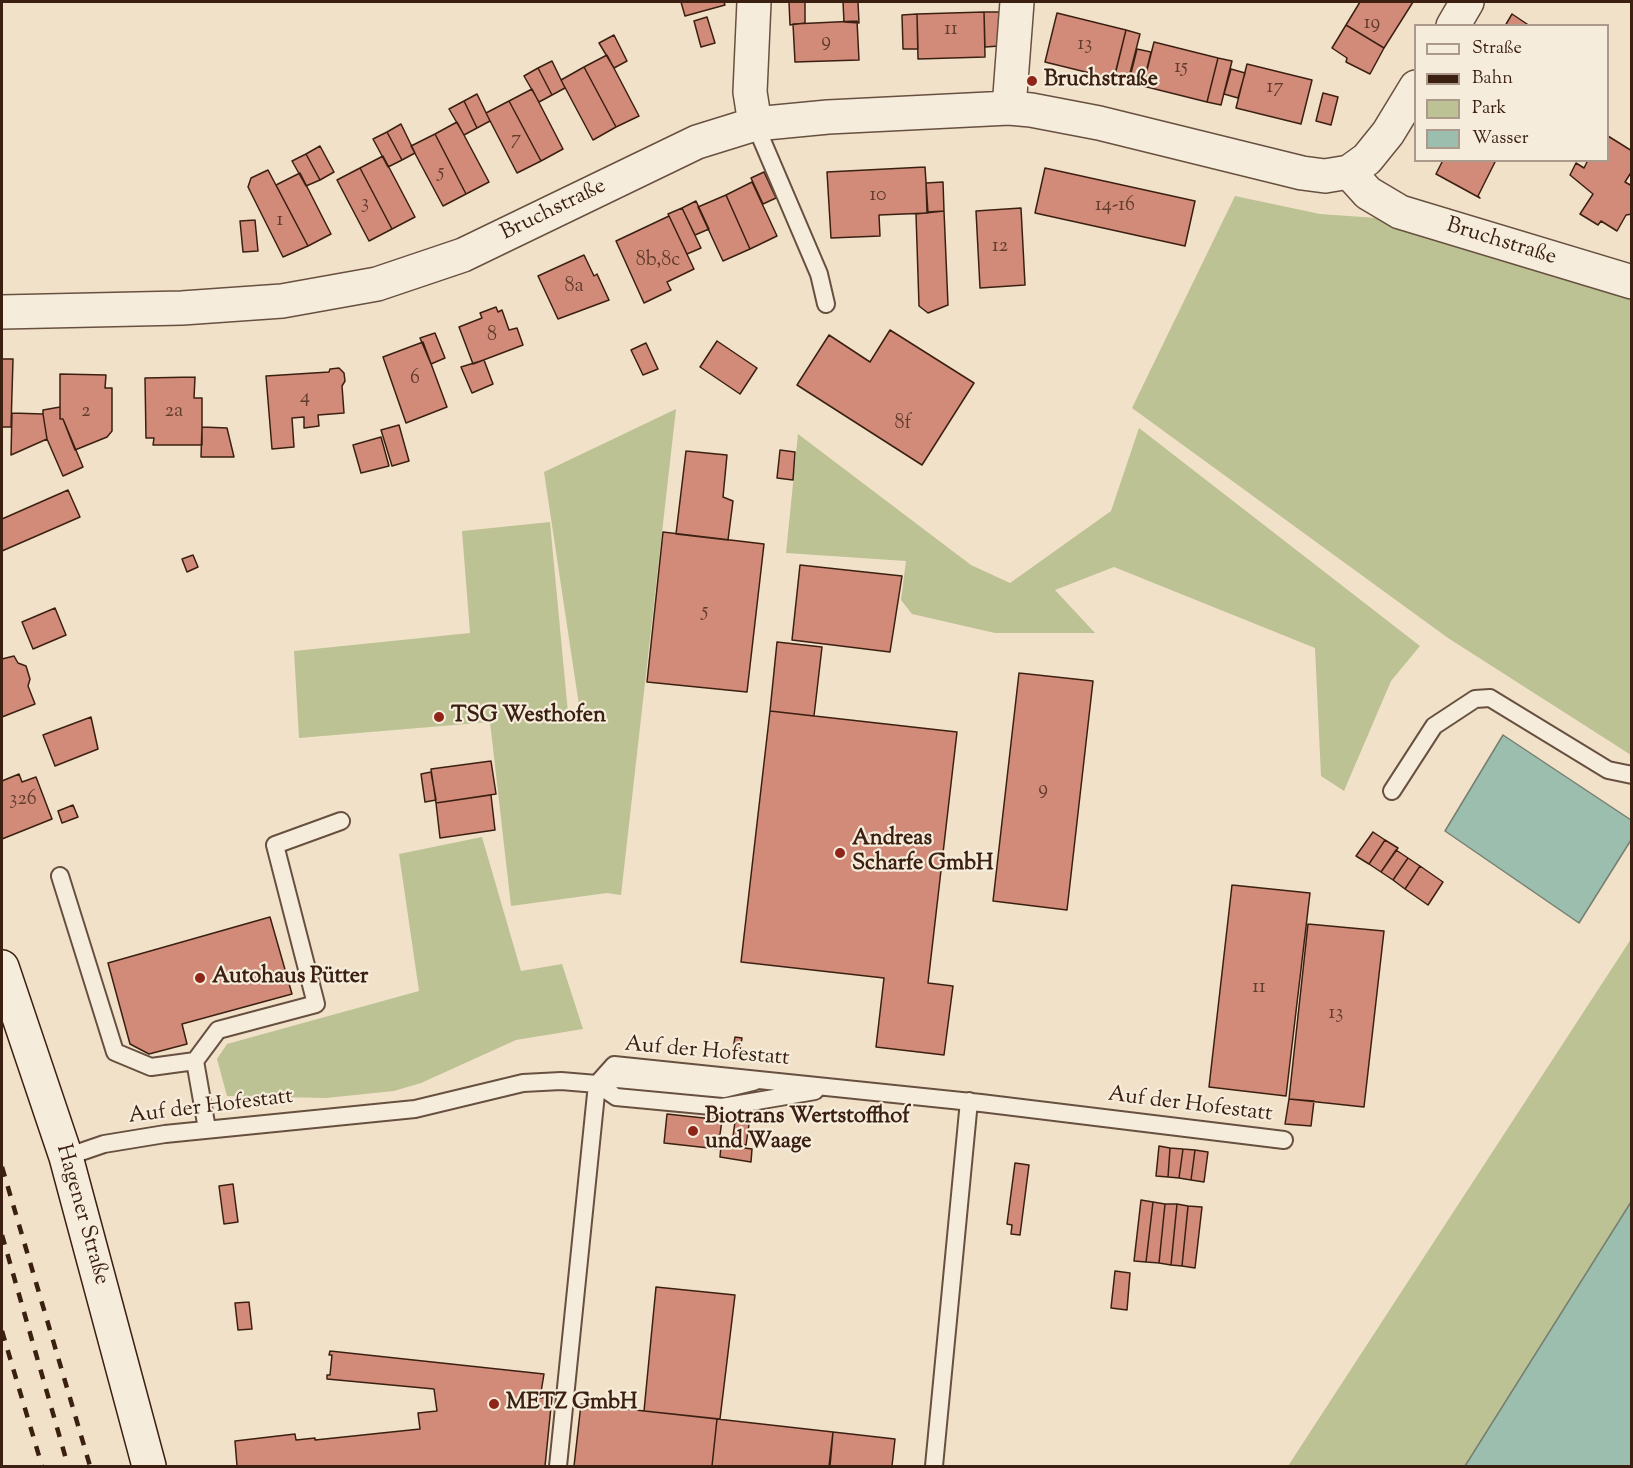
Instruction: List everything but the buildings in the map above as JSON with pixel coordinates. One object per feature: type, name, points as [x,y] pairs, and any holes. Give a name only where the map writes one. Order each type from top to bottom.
[{"type":"street","points":[[754,2],[750,92],[755,124]]},
{"type":"street","points":[[1008,108],[1017,2]]},
{"type":"street","points":[[1454,24],[1467,2]]},
{"type":"street","points":[[1348,172],[1367,159],[1388,133],[1414,90]]},
{"type":"street","name":"Bruchstraße","points":[[2,312],[182,308],[282,301],[377,284],[463,255],[697,142],[755,124],[828,117],[1008,108],[1099,123],[1302,173],[1325,176],[1348,172],[1368,193],[1400,212],[1632,282]]},
{"type":"street","name":"Hagener Straße","points":[[2,967],[66,1157],[149,1467]]},
{"type":"lane","points":[[755,124],[819,273],[826,304]]},
{"type":"lane","points":[[1392,791],[1434,726],[1475,699],[1490,698],[1608,770],[1632,775]]},
{"type":"lane","points":[[60,876],[115,1052],[151,1067],[195,1061],[218,1030],[316,1004],[275,845],[341,821]]},
{"type":"lane","points":[[195,1061],[207,1129]]},
{"type":"lane","name":"Auf der Hofestatt","points":[[66,1157],[104,1144],[207,1129],[415,1109],[523,1083],[561,1081],[597,1084],[614,1065],[969,1101],[1284,1140]]},
{"type":"lane","points":[[597,1084],[617,1079],[724,1089],[766,1080]]},
{"type":"lane","points":[[597,1084],[616,1097],[722,1107],[836,1087]]},
{"type":"lane","points":[[558,1467],[597,1084]]},
{"type":"lane","points":[[934,1467],[969,1101]]},
{"type":"green space","points":[[1235,196],[1320,214],[1391,219],[1631,292],[1631,755],[1448,638],[1132,408]]},
{"type":"green space","name":"TSG Westhofen","points":[[676,409],[621,895],[607,893],[511,906],[490,722],[299,738],[294,651],[470,633],[462,531],[550,522],[568,713],[580,712],[544,472]]},
{"type":"green space","points":[[1139,428],[1420,646],[1391,681],[1344,791],[1321,776],[1315,648],[1114,567],[1055,590],[1095,633],[995,633],[912,614],[901,600],[906,561],[786,553],[798,434],[971,565],[1010,583],[1111,511]]},
{"type":"green space","points":[[482,837],[521,971],[562,964],[583,1029],[516,1040],[421,1083],[394,1091],[326,1098],[227,1096],[217,1059],[227,1044],[419,991],[399,854]]},
{"type":"green space","points":[[1631,939],[1631,1202],[1465,1466],[1288,1466]]},
{"type":"water","points":[[1503,735],[1631,820],[1631,840],[1579,923],[1445,831]]},
{"type":"water","points":[[1631,1202],[1631,1466],[1465,1466]]},
{"type":"railway","points":[[2,1167],[90,1466]]},
{"type":"railway","points":[[2,1235],[68,1466]]},
{"type":"railway","points":[[2,1331],[42,1466]]},
{"type":"place","name":"Bruchstraße","points":[[1032,81]]},
{"type":"place","name":"TSG Westhofen","points":[[439,717]]},
{"type":"place","name":"Andreas Scharfe GmbH","points":[[840,853]]},
{"type":"place","name":"Autohaus Pütter","points":[[200,978]]},
{"type":"place","name":"Biotrans Wertstoffhof und Waage","points":[[693,1131]]},
{"type":"place","name":"METZ GmbH","points":[[494,1404]]}]
